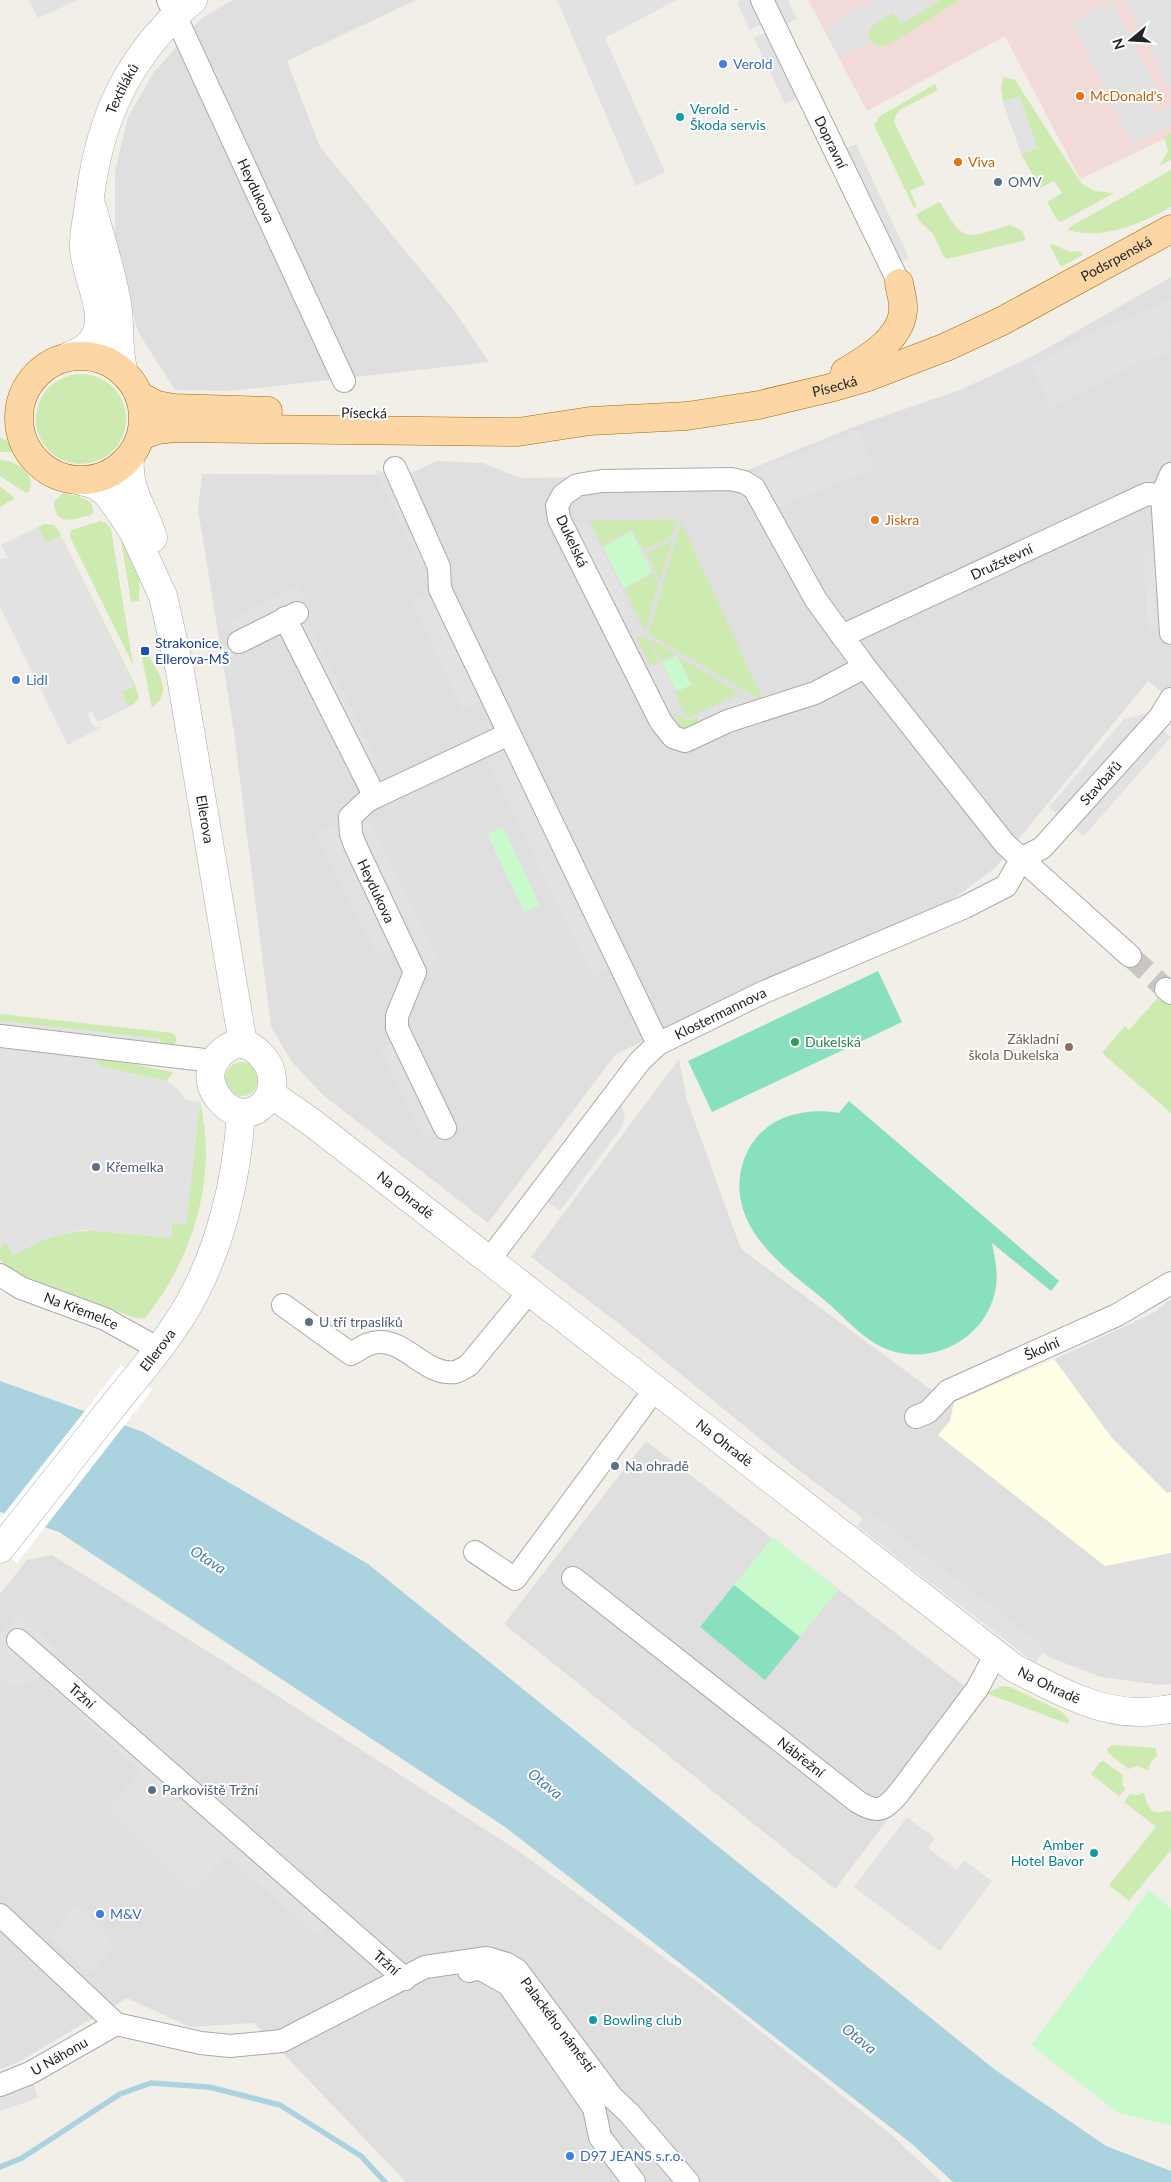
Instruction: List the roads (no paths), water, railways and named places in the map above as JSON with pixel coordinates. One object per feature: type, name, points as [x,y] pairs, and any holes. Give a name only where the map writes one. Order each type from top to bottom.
[{"type":"main road","name":"Podsrpenská","points":[[1061,290],[1171,229]]},
{"type":"main road","points":[[797,396],[876,353],[896,330],[904,308],[899,283]]},
{"type":"main road","name":"Písecká","points":[[135,446],[157,430],[174,428],[518,432],[590,421],[644,419],[712,413],[797,396],[868,376],[946,347],[1002,321],[1061,290]]},
{"type":"main road","points":[[0,404],[13,397],[44,367],[69,356],[99,358],[112,364],[124,373],[140,396],[144,416],[135,446],[119,467],[106,475],[92,479],[77,480],[61,477],[47,470],[34,459],[25,445],[20,428],[19,411],[23,395],[32,380]]},
{"type":"main road","name":"Písecká","points":[[140,396],[157,405],[174,408],[507,414],[590,421]]},
{"type":"main road","points":[[0,428],[11,433],[25,445]]},
{"type":"street","name":"Dopravní","points":[[762,0],[899,283]]},
{"type":"street","name":"Textiláků","points":[[69,356],[78,353],[89,344],[94,338],[98,325],[98,313],[84,250],[84,235],[98,148],[115,100],[139,58],[178,5]]},
{"type":"street","name":"Heydukova","points":[[178,5],[344,381]]},
{"type":"street","points":[[90,199],[117,301],[120,357],[124,373]]},
{"type":"street","name":"Ellerova","points":[[135,446],[129,473],[134,494],[150,528],[160,562],[163,596],[182,678],[243,1044]]},
{"type":"street","points":[[394,468],[438,567],[440,589],[658,1044]]},
{"type":"street","points":[[1171,474],[1162,495],[1171,633]]},
{"type":"street","name":"Dukelská","points":[[865,667],[815,693],[728,721],[685,741],[673,737],[661,722],[559,519],[557,506],[563,495],[577,485],[602,480],[731,479],[744,482],[754,488],[816,600],[865,667],[1005,844],[1130,956]]},
{"type":"street","name":"Ellerova","points":[[77,480],[96,485],[115,504],[133,531],[163,596]]},
{"type":"street","name":"Družstevní","points":[[842,636],[1147,494],[1162,495]]},
{"type":"street","points":[[238,642],[291,616],[375,797]]},
{"type":"street","name":"Stavbařů","points":[[1022,858],[1042,848],[1160,717],[1171,699]]},
{"type":"street","name":"Heydukova","points":[[444,1128],[397,1028],[397,1016],[415,972],[351,834],[350,817],[366,802],[375,797],[509,734]]},
{"type":"street","name":"Klostermannova","points":[[489,1260],[640,1061],[658,1044],[764,992],[965,907],[998,891],[1006,886],[1022,858]]},
{"type":"street","points":[[0,1036],[213,1061]]},
{"type":"street","points":[[243,1044],[256,1050],[268,1065],[273,1086],[265,1103],[258,1109],[241,1113],[230,1109],[215,1094],[210,1077],[213,1061],[223,1050],[243,1044]]},
{"type":"street","name":"Na Ohradě","points":[[270,1094],[304,1116],[1014,1668],[1061,1691],[1097,1705],[1143,1712],[1171,1709]]},
{"type":"street","name":"Ellerova","points":[[0,1549],[159,1349],[187,1308],[212,1253],[224,1215],[234,1174],[241,1113]]},
{"type":"street","name":"Na Křemelce","points":[[0,1275],[21,1288],[105,1319],[159,1349]]},
{"type":"street","name":"Školní","points":[[916,1417],[928,1412],[948,1391],[1110,1319],[1171,1283]]},
{"type":"street","points":[[283,1305],[351,1354],[369,1343],[381,1341],[400,1347],[423,1363],[441,1371],[456,1372],[469,1365],[529,1292]]},
{"type":"street","points":[[475,1552],[515,1579],[655,1389]]},
{"type":"street","name":"Nábřežní","points":[[573,1578],[858,1802],[867,1808],[875,1810],[882,1809],[888,1805],[899,1793],[977,1689],[996,1654]]},
{"type":"street","name":"Tržní","points":[[18,1640],[405,1979],[282,2041],[230,2046],[201,2043],[116,2024]]},
{"type":"street","points":[[0,1915],[116,2024]]},
{"type":"street","name":"Palackého náměstí","points":[[405,1979],[425,1967],[487,1958],[507,1964],[517,1970],[612,2097],[629,2113],[688,2182]]},
{"type":"street","name":"Palackého náměstí","points":[[405,1979],[421,1982],[480,1968],[508,1984],[594,2108],[600,2137],[634,2182]]},
{"type":"street","name":"U Náhonu","points":[[0,2085],[30,2073],[116,2024]]},
{"type":"water","name":"Otava","points":[[0,1381],[143,1432],[368,1564],[994,2069],[1106,2146],[1171,2171],[1171,2182],[953,2182],[912,2144],[505,1827],[59,1532],[0,1512]]},
{"type":"waterway","points":[[0,2167],[22,2158],[120,2094],[151,2083],[209,2087],[280,2105],[361,2156],[385,2182]]},
{"type":"tunnel","points":[[1130,956],[1166,989]]},
{"type":"place","name":"Verold","points":[[723,64]]},
{"type":"place","name":"McDonald's","points":[[1080,96]]},
{"type":"place","name":"Verold - Škoda servis","points":[[680,117]]},
{"type":"place","name":"Viva","points":[[958,162]]},
{"type":"place","name":"OMV","points":[[998,182]]},
{"type":"place","name":"Jiskra","points":[[875,520]]},
{"type":"place","name":"Strakonice, Ellerova-MŠ","points":[[145,651]]},
{"type":"place","name":"Lidl","points":[[16,680]]},
{"type":"place","name":"Dukelská","points":[[795,1042]]},
{"type":"place","name":"Základní škola Dukelska","points":[[1069,1047]]},
{"type":"place","name":"Křemelka","points":[[96,1167]]},
{"type":"place","name":"U tří trpaslíků","points":[[309,1322]]},
{"type":"place","name":"Na ohradě","points":[[615,1466]]},
{"type":"place","name":"Parkoviště Tržní","points":[[152,1790]]},
{"type":"place","name":"Amber Hotel Bavor","points":[[1094,1853]]},
{"type":"place","name":"M&V","points":[[100,1914]]},
{"type":"place","name":"Bowling club","points":[[593,2020]]},
{"type":"place","name":"D97 JEANS s.r.o.","points":[[570,2156]]}]
